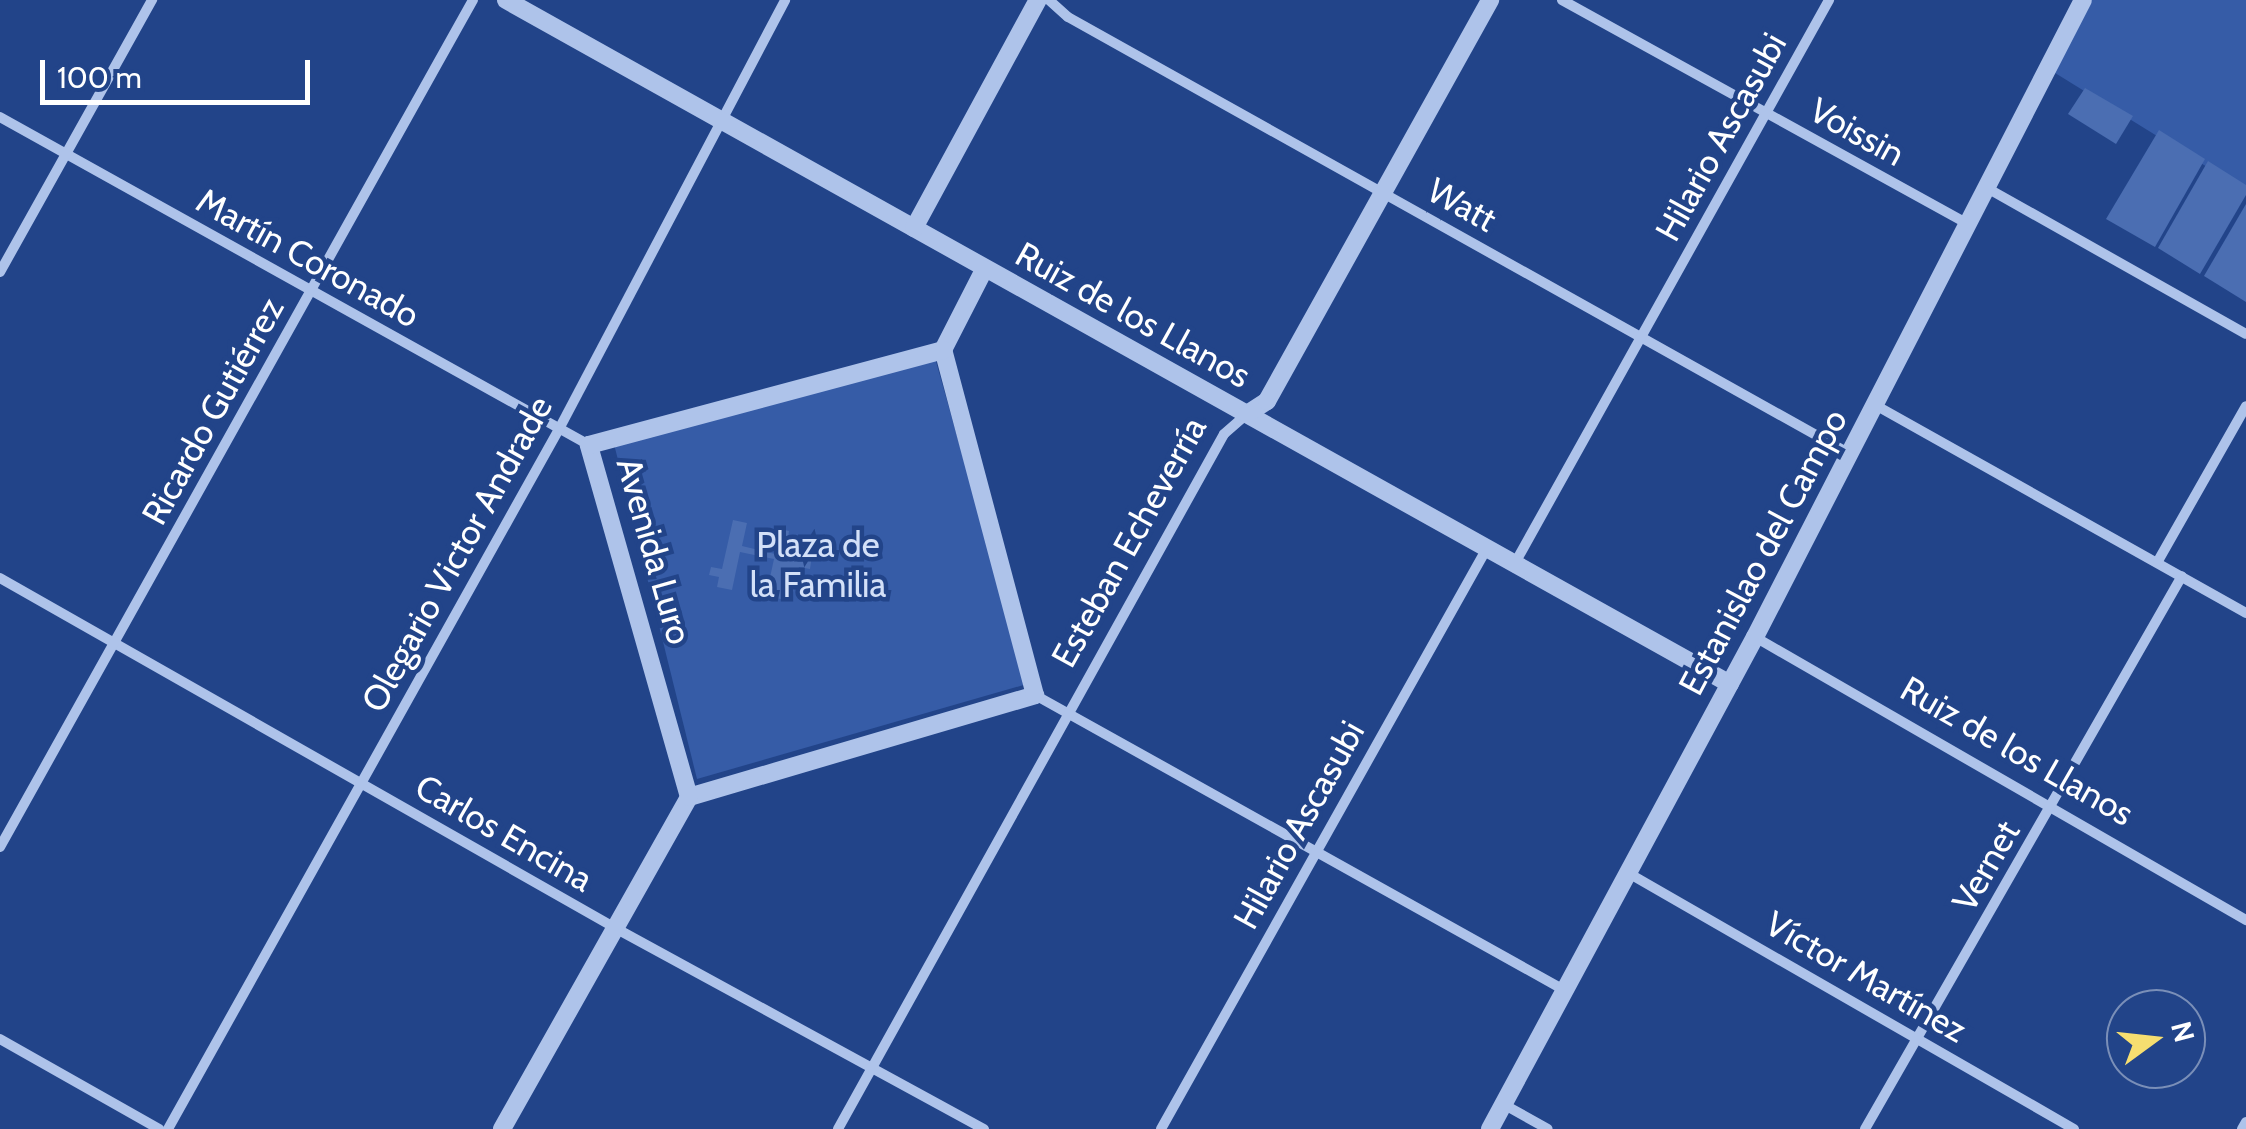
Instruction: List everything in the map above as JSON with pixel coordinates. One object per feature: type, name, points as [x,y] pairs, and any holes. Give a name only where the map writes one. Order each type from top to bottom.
[{"type":"street","points":[[0,272],[152,0]]},
{"type":"street","name":"Ricardo Gutiérrez","points":[[0,847],[473,0]]},
{"type":"street","name":"Ruiz de los Llanos","points":[[506,0],[1730,684]]},
{"type":"street","name":"Olegario Victor Andrade","points":[[168,1129],[558,430],[785,0]]},
{"type":"street","points":[[914,228],[1038,0]]},
{"type":"street","name":"Watt","points":[[1049,0],[1068,17],[1850,454]]},
{"type":"street","name":"Esteban Echeverría","points":[[838,1129],[1224,434],[1267,402],[1490,0]]},
{"type":"street","name":"Voissin","points":[[1562,0],[1968,224]]},
{"type":"street","name":"Hilario Ascasubi","points":[[1514,564],[1829,0]]},
{"type":"street","name":"Estanislao del Campo","points":[[1490,1129],[1756,637],[2083,0]]},
{"type":"street","name":"Martín Coronado","points":[[0,117],[589,445]]},
{"type":"street","points":[[1988,188],[2246,334]]},
{"type":"street","points":[[984,270],[942,350],[1035,694],[1566,992]]},
{"type":"street","name":"Avenida Luro","points":[[689,797],[589,445],[942,350]]},
{"type":"street","points":[[1876,406],[2246,613]]},
{"type":"street","points":[[2158,561],[2246,406]]},
{"type":"street","name":"Hilario Ascasubi","points":[[1162,1129],[1487,548]]},
{"type":"street","name":"Vernet","points":[[1864,1129],[2182,576]]},
{"type":"street","name":"Carlos Encina","points":[[0,578],[616,929],[984,1129]]},
{"type":"street","name":"Ruiz de los Llanos","points":[[1756,637],[2246,920]]},
{"type":"street","points":[[502,1129],[689,797],[1035,694]]},
{"type":"street","name":"Víctor Martínez","points":[[1630,874],[2074,1129]]},
{"type":"street","points":[[0,1040],[158,1129]]},
{"type":"street","points":[[1504,1104],[1548,1129]]},
{"type":"street","points":[[2242,1129],[2246,1122]]},
{"type":"green space","points":[[2081,0],[2246,0],[2246,191],[2047,68]]},
{"type":"green space","name":"Plaza de la Familia","points":[[935,358],[1027,684],[697,779],[614,444]]},
{"type":"building","points":[[2085,88],[2133,116],[2116,144],[2068,114]]},
{"type":"building","points":[[2159,130],[2205,159],[2155,247],[2106,219]]},
{"type":"building","points":[[2208,161],[2246,185],[2246,195],[2200,274],[2158,248]]},
{"type":"building","points":[[2246,204],[2246,302],[2204,276]]},
{"type":"building","points":[[733,520],[747,523],[742,546],[779,555],[780,529],[789,531],[788,538],[833,549],[834,560],[812,555],[810,569],[799,567],[791,601],[766,596],[774,559],[740,552],[732,590],[717,587],[719,577],[709,575],[711,567],[722,569]]}]
